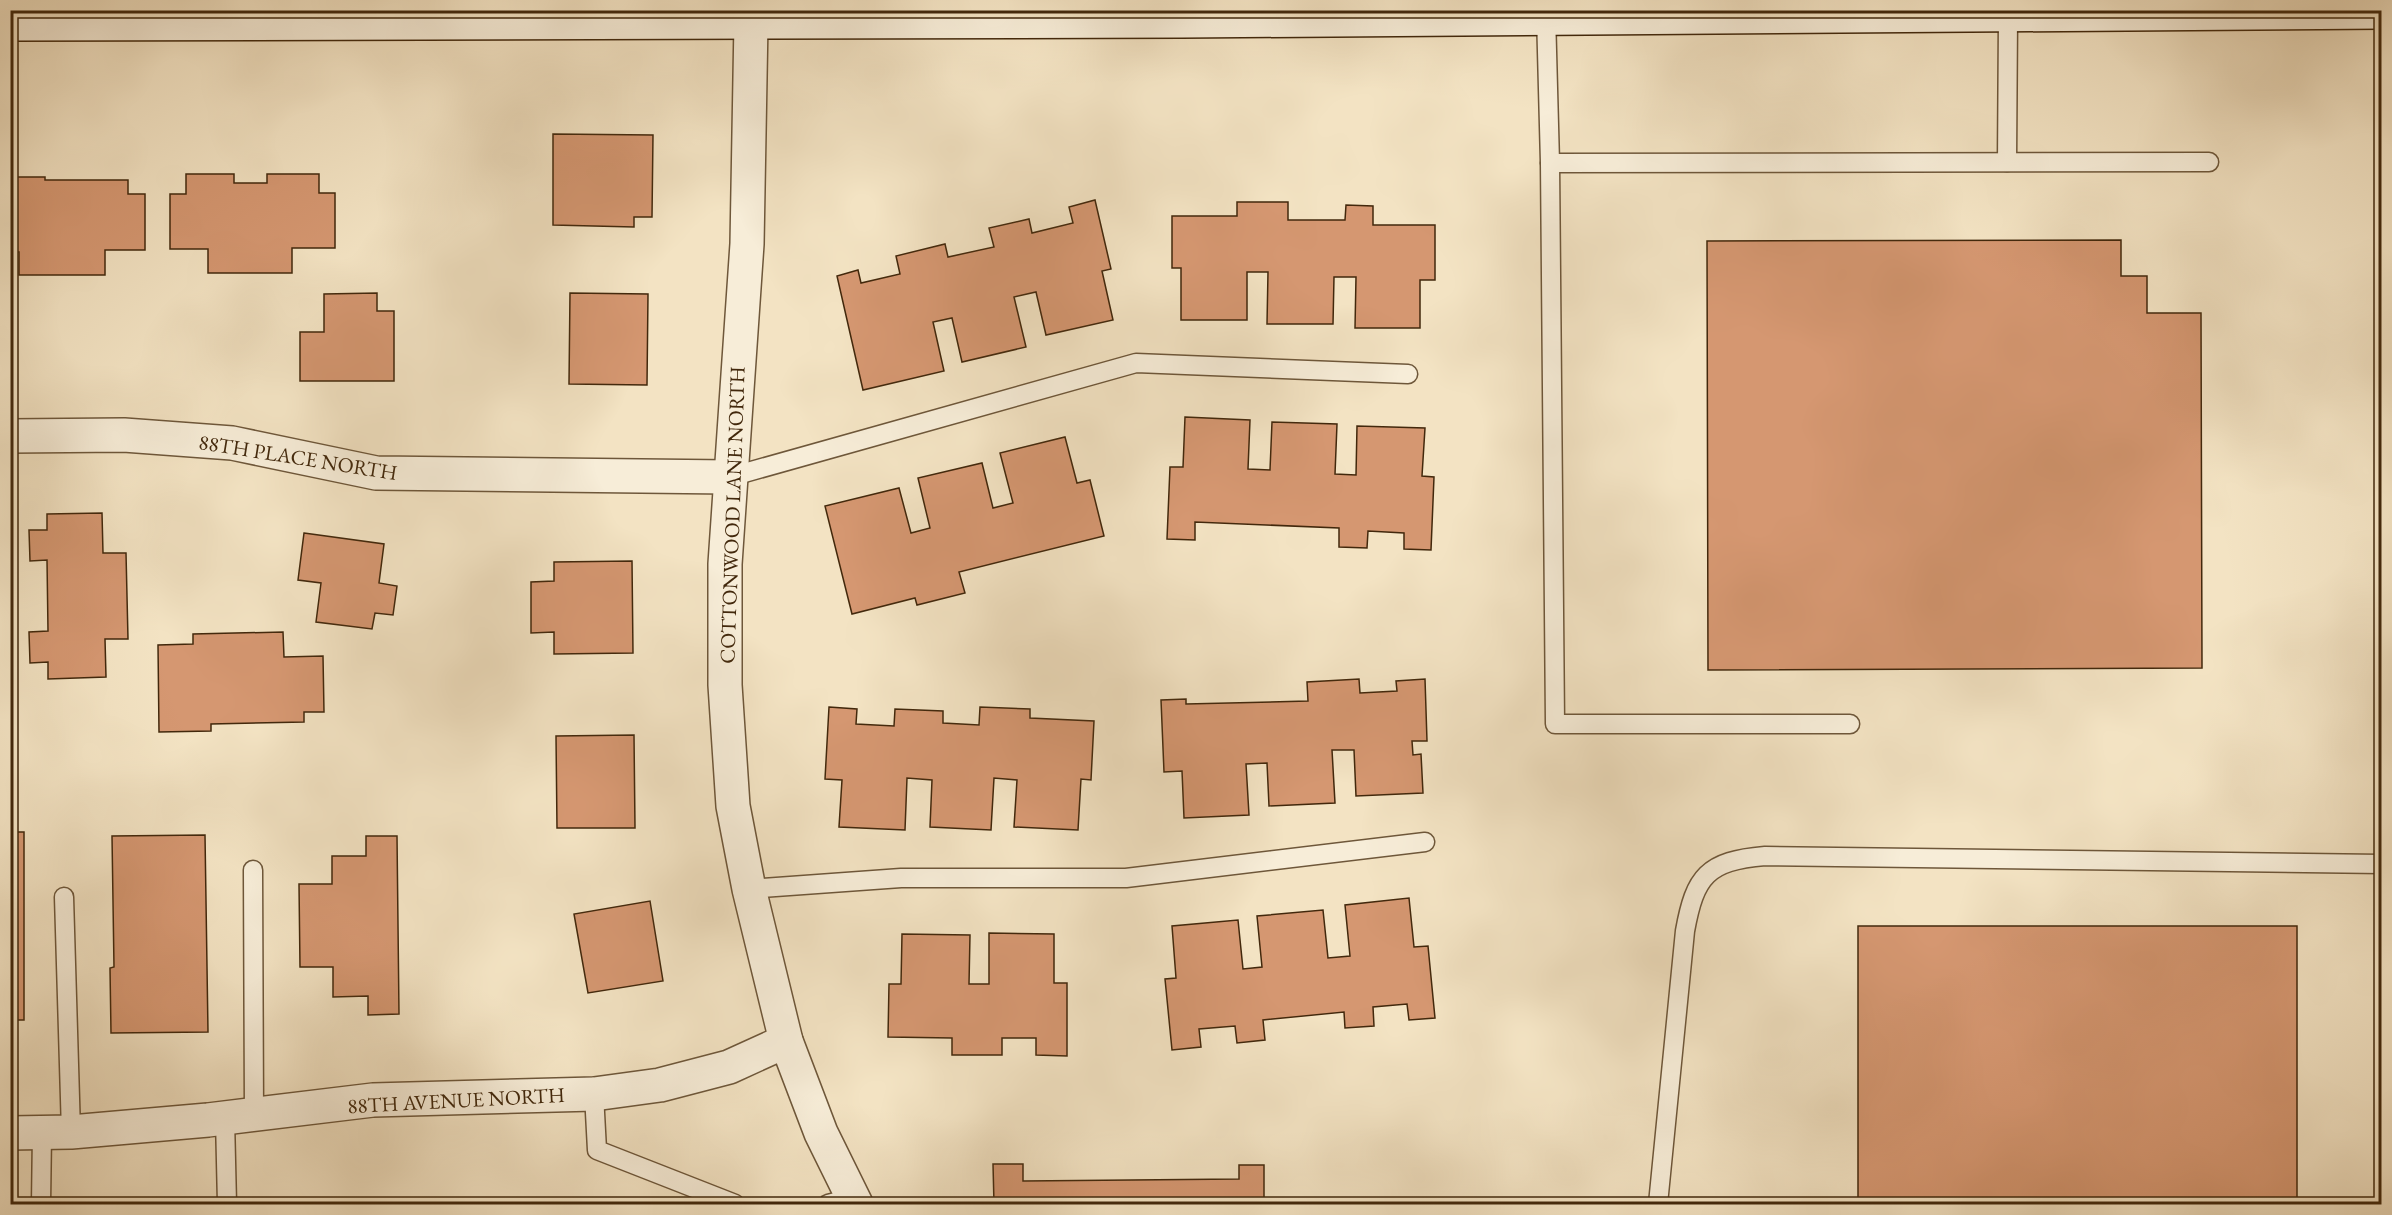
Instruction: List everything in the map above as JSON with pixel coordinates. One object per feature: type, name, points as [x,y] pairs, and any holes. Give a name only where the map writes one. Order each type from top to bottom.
[{"type":"street","points":[[10,24],[518,16],[751,22],[1300,15],[2008,17],[2382,12]]},
{"type":"street","name":"COTTONWOOD LANE NORTH","points":[[751,22],[747,244],[725,564],[725,685],[733,806],[749,889],[786,1041],[845,1202]]},
{"type":"street","name":"88TH PLACE NORTH","points":[[10,436],[124,435],[232,443],[376,473],[730,477]]},
{"type":"street","name":"88TH AVENUE NORTH","points":[[41,1132],[239,1117],[372,1100],[594,1094],[660,1085],[729,1067],[786,1041]]},
{"type":"lane","points":[[1546,15],[1550,163],[1555,724],[1850,724]]},
{"type":"lane","points":[[2007,162],[2008,17]]},
{"type":"lane","points":[[1550,163],[2209,162]]},
{"type":"lane","points":[[730,477],[1136,363],[1408,374]]},
{"type":"lane","points":[[749,889],[901,878],[1126,878],[1425,842]]},
{"type":"lane","points":[[1658,1204],[1685,931],[1690,901],[1700,883],[1713,868],[1737,858],[1765,856],[2382,864]]},
{"type":"lane","points":[[227,1204],[239,1117],[253,870]]},
{"type":"lane","points":[[41,1204],[41,1132],[64,897]]},
{"type":"lane","points":[[594,1094],[597,1150],[735,1204]]},
{"type":"building","points":[[553,134],[653,135],[652,217],[634,217],[634,227],[553,225]]},
{"type":"building","points":[[186,174],[234,174],[234,183],[267,183],[267,174],[319,174],[319,193],[335,193],[335,248],[292,248],[292,273],[208,273],[208,249],[170,249],[170,194],[186,194]]},
{"type":"building","points":[[10,177],[45,177],[45,180],[128,180],[128,194],[145,194],[145,250],[105,250],[105,275],[19,275],[19,252],[10,252]]},
{"type":"building","points":[[1095,200],[1111,269],[1102,271],[1113,320],[1046,335],[1036,292],[1014,297],[1026,347],[962,362],[952,318],[933,322],[944,371],[863,390],[837,276],[858,270],[861,283],[900,274],[896,256],[945,244],[948,257],[994,247],[989,228],[1029,219],[1032,233],[1073,223],[1069,207]]},
{"type":"building","points":[[1237,202],[1288,202],[1288,220],[1345,220],[1346,205],[1373,206],[1373,225],[1435,225],[1435,280],[1420,280],[1420,328],[1355,328],[1356,277],[1334,277],[1333,324],[1267,324],[1268,272],[1247,272],[1247,320],[1181,320],[1181,268],[1172,268],[1172,216],[1237,216]]},
{"type":"building","points":[[2121,240],[2121,276],[2147,276],[2147,313],[2201,313],[2202,668],[1708,670],[1707,241]]},
{"type":"building","points":[[377,293],[377,311],[394,311],[394,381],[300,381],[300,332],[324,332],[324,294]]},
{"type":"building","points":[[570,293],[648,294],[647,385],[569,384]]},
{"type":"building","points":[[1185,417],[1250,420],[1248,469],[1270,470],[1272,422],[1337,424],[1335,474],[1356,475],[1357,426],[1425,428],[1422,476],[1434,477],[1431,550],[1404,549],[1404,533],[1368,531],[1367,548],[1339,547],[1339,528],[1195,522],[1195,540],[1167,539],[1170,467],[1183,467]]},
{"type":"building","points":[[1065,437],[1077,483],[1090,480],[1104,536],[959,572],[965,593],[917,605],[915,598],[852,614],[825,506],[899,488],[911,533],[930,528],[918,478],[982,463],[993,508],[1013,503],[1000,453]]},
{"type":"building","points":[[102,513],[103,553],[126,553],[128,639],[105,639],[106,677],[48,679],[48,662],[30,663],[29,632],[48,631],[47,560],[30,561],[29,530],[47,530],[47,514]]},
{"type":"building","points":[[304,533],[384,544],[379,583],[397,586],[393,615],[375,613],[372,629],[316,622],[321,583],[298,580]]},
{"type":"building","points":[[632,561],[633,653],[554,654],[554,632],[531,633],[531,582],[554,581],[554,562]]},
{"type":"building","points":[[283,632],[284,657],[323,656],[324,712],[304,712],[304,722],[211,724],[211,731],[159,732],[158,645],[193,644],[193,634]]},
{"type":"building","points":[[1359,679],[1360,693],[1397,691],[1396,681],[1425,679],[1427,741],[1412,741],[1413,755],[1421,754],[1423,793],[1356,796],[1354,750],[1332,750],[1335,803],[1269,806],[1267,763],[1246,764],[1249,815],[1184,818],[1182,771],[1164,772],[1161,700],[1186,699],[1186,704],[1308,701],[1307,682]]},
{"type":"building","points":[[829,707],[857,709],[856,724],[894,726],[895,709],[943,711],[943,723],[979,725],[980,707],[1030,709],[1030,718],[1094,721],[1091,780],[1081,779],[1078,830],[1014,827],[1017,780],[994,778],[991,830],[930,827],[932,780],[907,778],[905,830],[839,827],[842,780],[825,779]]},
{"type":"building","points":[[634,735],[635,828],[557,828],[556,736]]},
{"type":"building","points":[[10,832],[24,832],[24,1020],[10,1020]]},
{"type":"building","points":[[205,835],[208,1032],[111,1033],[110,968],[114,967],[112,836]]},
{"type":"building","points":[[366,836],[397,836],[399,1014],[368,1015],[368,996],[333,997],[333,967],[300,967],[299,884],[332,884],[332,856],[366,856]]},
{"type":"building","points":[[1409,898],[1414,947],[1428,946],[1435,1018],[1409,1020],[1407,1004],[1373,1007],[1374,1026],[1345,1028],[1344,1012],[1263,1020],[1265,1040],[1237,1043],[1235,1026],[1199,1029],[1201,1047],[1172,1050],[1165,979],[1176,978],[1172,926],[1238,920],[1243,969],[1262,967],[1257,916],[1323,910],[1328,958],[1350,956],[1345,905]]},
{"type":"building","points":[[650,901],[663,981],[588,993],[574,914]]},
{"type":"building","points":[[1858,926],[2297,926],[2297,1204],[1858,1204]]},
{"type":"building","points":[[989,933],[1054,934],[1054,983],[1067,983],[1067,1056],[1036,1055],[1036,1038],[1002,1038],[1002,1055],[952,1055],[952,1038],[888,1037],[889,984],[901,984],[902,934],[970,935],[969,984],[989,984]]},
{"type":"building","points":[[993,1164],[1023,1164],[1023,1181],[1239,1179],[1239,1165],[1264,1165],[1264,1204],[994,1204]]}]
